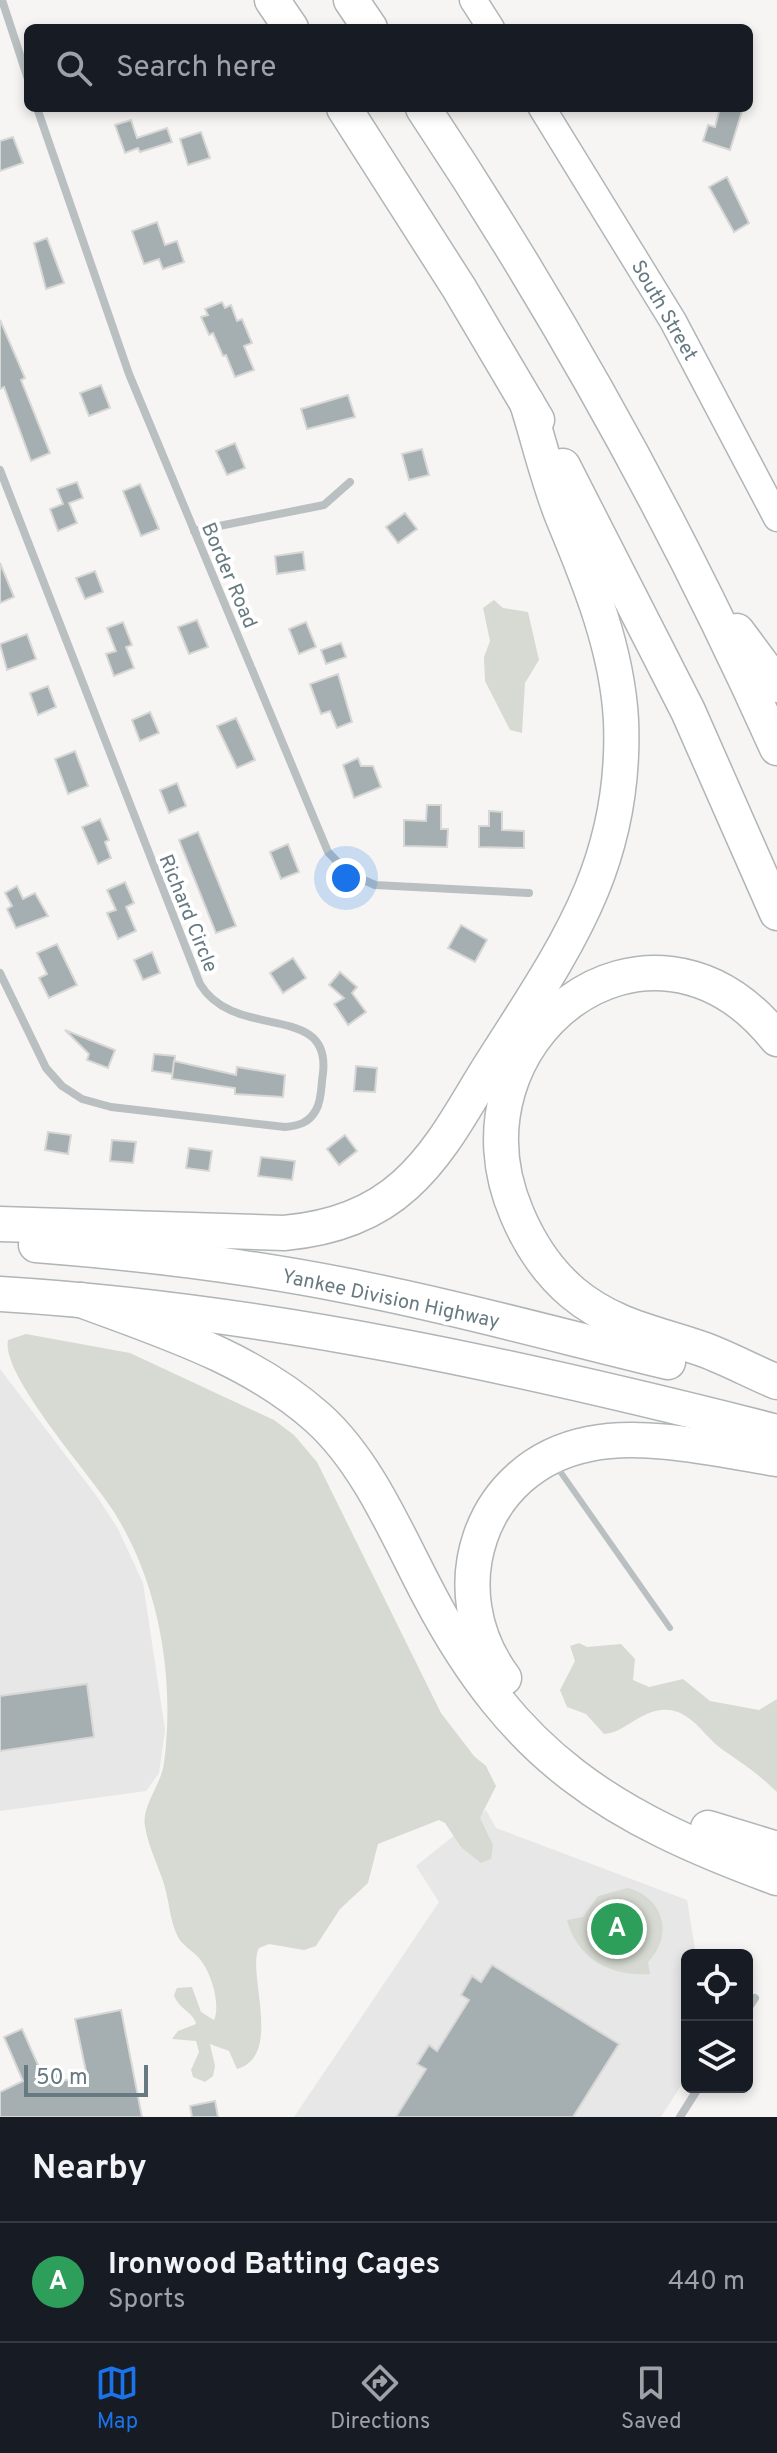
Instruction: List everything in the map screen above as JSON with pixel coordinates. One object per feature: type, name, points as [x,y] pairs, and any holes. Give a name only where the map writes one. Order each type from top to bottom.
[{"type":"highway","points":[[272,0],[288,24]]},
{"type":"highway","points":[[351,0],[367,24]]},
{"type":"highway","points":[[347,112],[443,262],[527,403],[648,630],[777,913]]},
{"type":"highway","points":[[425,112],[576,354],[699,583],[777,748]]},
{"type":"highway","points":[[0,1224],[284,1233],[327,1227],[380,1204],[404,1187],[432,1157],[459,1117],[580,920],[604,859],[620,776],[619,697],[607,634],[563,516],[527,403]]},
{"type":"highway","points":[[699,583],[768,668],[777,685]]},
{"type":"highway","points":[[777,1039],[741,1002],[694,979],[655,972],[605,981],[572,998],[533,1036],[506,1091],[501,1150],[506,1184],[526,1234],[540,1258],[570,1290],[615,1321],[705,1350],[777,1382]]},
{"type":"highway","name":"Yankee Division Highway","points":[[0,1242],[156,1255],[302,1277],[407,1299],[777,1388]]},
{"type":"highway","points":[[0,1294],[201,1313],[380,1342],[602,1388],[777,1432]]},
{"type":"highway","points":[[81,1300],[242,1364],[317,1417],[340,1441],[364,1477],[478,1677],[547,1754],[641,1821],[777,1878]]},
{"type":"highway","points":[[777,1459],[675,1445],[612,1441],[583,1445],[550,1457],[529,1471],[503,1496],[477,1546],[472,1567],[472,1610],[492,1660],[534,1713],[580,1756],[622,1786],[695,1823],[777,1849]]},
{"type":"street","points":[[2,0],[24,67]]},
{"type":"street","points":[[473,0],[488,24]]},
{"type":"street","name":"Border Road","points":[[38,112],[129,374],[324,843],[341,867],[375,885],[529,893]]},
{"type":"street","name":"South Street","points":[[544,112],[673,321],[777,518]]},
{"type":"street","name":"Richard Circle","points":[[0,470],[200,984],[211,1000],[231,1013],[302,1030],[316,1038],[324,1060],[318,1106],[305,1122],[285,1127],[94,1104],[72,1093],[46,1068],[0,973]]},
{"type":"street","points":[[194,531],[324,505],[350,482]]},
{"type":"street","points":[[680,2117],[695,2093]]},
{"type":"lane","points":[[550,1457],[670,1628]]},
{"type":"shaded area","points":[[494,600],[503,608],[528,612],[539,660],[525,683],[522,733],[510,730],[485,681],[484,657],[490,641],[483,608]]},
{"type":"shaded area","points":[[26,1334],[130,1353],[274,1420],[294,1435],[317,1462],[441,1713],[474,1756],[486,1766],[496,1786],[480,1818],[493,1845],[491,1859],[481,1863],[461,1847],[445,1823],[439,1820],[378,1844],[368,1883],[340,1909],[316,1946],[304,1950],[269,1944],[259,1948],[256,1959],[261,2012],[258,2048],[251,2061],[237,2069],[229,2051],[210,2044],[215,2066],[213,2076],[205,2082],[193,2077],[191,2070],[199,2052],[196,2041],[172,2039],[178,2031],[196,2024],[174,1995],[177,1988],[192,1987],[201,2012],[214,2020],[214,1988],[197,1955],[182,1943],[175,1931],[145,1826],[146,1811],[164,1763],[167,1731],[165,1666],[153,1601],[130,1540],[114,1512],[50,1427],[18,1377],[9,1356],[8,1340]]},
{"type":"shaded area","points":[[0,1369],[98,1498],[118,1529],[143,1583],[165,1730],[159,1773],[146,1791],[0,1811]]},
{"type":"shaded area","points":[[579,1643],[587,1647],[621,1644],[635,1659],[633,1680],[649,1687],[683,1679],[710,1701],[759,1710],[777,1699],[777,1792],[680,1713],[671,1710],[652,1712],[604,1734],[586,1714],[567,1707],[560,1690],[575,1661],[570,1646]]},
{"type":"shaded area","points":[[486,1810],[496,1828],[687,1900],[695,1949],[681,1949],[681,2085],[661,2117],[294,2117],[439,1902],[416,1866]]},
{"type":"shaded area","points":[[628,1888],[650,1900],[661,1919],[661,1940],[648,1962],[650,1974],[622,1972],[598,1963],[579,1945],[567,1920],[583,1917],[598,1896]]},
{"type":"building","points":[[719,112],[742,112],[730,150],[703,141],[708,125],[715,127]]},
{"type":"building","points":[[131,120],[137,138],[167,128],[172,142],[140,152],[138,148],[125,153],[115,125]]},
{"type":"building","points":[[201,132],[210,158],[188,165],[180,139]]},
{"type":"building","points":[[13,137],[23,163],[0,171],[0,141]]},
{"type":"building","points":[[727,177],[749,223],[734,232],[709,187]]},
{"type":"building","points":[[157,222],[165,245],[177,241],[184,262],[163,269],[159,259],[144,264],[132,231]]},
{"type":"building","points":[[47,238],[64,283],[46,289],[34,243]]},
{"type":"building","points":[[222,302],[225,308],[231,305],[237,321],[242,319],[252,343],[244,346],[254,370],[235,377],[226,355],[223,356],[213,333],[209,335],[201,317],[208,315],[205,309]]},
{"type":"building","points":[[0,320],[25,378],[21,380],[50,453],[31,461],[4,387],[0,389]]},
{"type":"building","points":[[101,385],[110,408],[89,416],[80,393]]},
{"type":"building","points":[[348,395],[355,417],[307,429],[301,409]]},
{"type":"building","points":[[235,443],[245,468],[227,475],[216,451]]},
{"type":"building","points":[[422,449],[429,475],[409,480],[402,454]]},
{"type":"building","points":[[77,482],[83,498],[69,503],[77,523],[58,531],[50,509],[63,504],[57,489]]},
{"type":"building","points":[[140,484],[159,529],[141,536],[123,491]]},
{"type":"building","points":[[405,513],[417,529],[398,543],[386,527]]},
{"type":"building","points":[[303,552],[305,570],[277,574],[275,556]]},
{"type":"building","points":[[0,563],[14,597],[0,603]]},
{"type":"building","points":[[95,571],[103,592],[85,599],[76,578]]},
{"type":"building","points":[[197,620],[208,647],[189,654],[178,627]]},
{"type":"building","points":[[123,622],[132,645],[126,647],[134,668],[114,676],[106,654],[116,651],[107,628]]},
{"type":"building","points":[[306,622],[316,647],[299,654],[289,629]]},
{"type":"building","points":[[27,634],[36,659],[7,670],[0,644]]},
{"type":"building","points":[[341,643],[346,657],[326,664],[321,650]]},
{"type":"building","points":[[338,674],[352,722],[337,728],[330,711],[321,714],[310,684]]},
{"type":"building","points":[[48,686],[56,707],[38,715],[30,693]]},
{"type":"building","points":[[150,712],[159,733],[140,741],[132,720]]},
{"type":"building","points":[[236,718],[255,760],[237,768],[217,726]]},
{"type":"building","points":[[75,751],[88,786],[68,794],[55,759]]},
{"type":"building","points":[[358,758],[361,766],[373,766],[381,787],[354,798],[343,765]]},
{"type":"building","points":[[177,783],[186,806],[169,813],[160,790]]},
{"type":"building","points":[[427,805],[441,805],[441,829],[448,829],[447,847],[404,846],[404,820],[426,821]]},
{"type":"building","points":[[489,811],[502,812],[502,830],[524,831],[524,848],[479,847],[479,826],[489,826]]},
{"type":"building","points":[[100,819],[109,840],[105,842],[111,858],[98,864],[82,827]]},
{"type":"building","points":[[198,832],[236,926],[216,933],[179,840]]},
{"type":"building","points":[[288,844],[299,872],[281,879],[270,852]]},
{"type":"building","points":[[125,882],[134,903],[126,907],[136,931],[118,939],[107,913],[116,910],[107,890]]},
{"type":"building","points":[[17,886],[23,899],[35,893],[48,916],[16,928],[7,909],[12,906],[5,893]]},
{"type":"building","points":[[461,925],[487,940],[475,962],[448,948]]},
{"type":"building","points":[[57,944],[77,985],[49,998],[39,978],[47,974],[37,953]]},
{"type":"building","points":[[152,952],[160,973],[143,980],[134,960]]},
{"type":"building","points":[[293,958],[306,978],[283,993],[270,973]]},
{"type":"building","points":[[340,972],[357,987],[352,993],[366,1012],[348,1025],[334,1004],[344,998],[329,985]]},
{"type":"building","points":[[65,1030],[115,1050],[108,1068],[87,1060],[89,1054]]},
{"type":"building","points":[[154,1054],[175,1056],[173,1074],[152,1071]]},
{"type":"building","points":[[174,1061],[236,1075],[237,1067],[285,1075],[283,1097],[235,1094],[235,1088],[172,1079]]},
{"type":"building","points":[[356,1066],[377,1068],[375,1092],[354,1091]]},
{"type":"building","points":[[48,1132],[71,1135],[68,1154],[45,1150]]},
{"type":"building","points":[[345,1135],[357,1151],[339,1165],[327,1149]]},
{"type":"building","points":[[112,1140],[136,1142],[133,1163],[110,1161]]},
{"type":"building","points":[[189,1148],[212,1151],[209,1171],[186,1168]]},
{"type":"building","points":[[261,1157],[295,1161],[292,1180],[258,1176]]},
{"type":"building","points":[[87,1684],[94,1737],[0,1751],[0,1696]]},
{"type":"building","points":[[632,1905],[641,1936],[610,1914],[626,1914]]},
{"type":"building","points":[[492,1965],[619,2044],[573,2117],[396,2117],[426,2069],[417,2064],[429,2045],[437,2051],[469,2000],[461,1995],[472,1976],[481,1982]]},
{"type":"building","points":[[121,2010],[142,2117],[0,2117],[0,2092],[23,2081],[4,2037],[22,2029],[42,2074],[56,2068],[61,2081],[87,2076],[75,2019]]},
{"type":"building","points":[[215,2101],[218,2117],[192,2117],[190,2106]]},
{"type":"place","name":"Ironwood Batting Cages","points":[[617,1929]]}]
